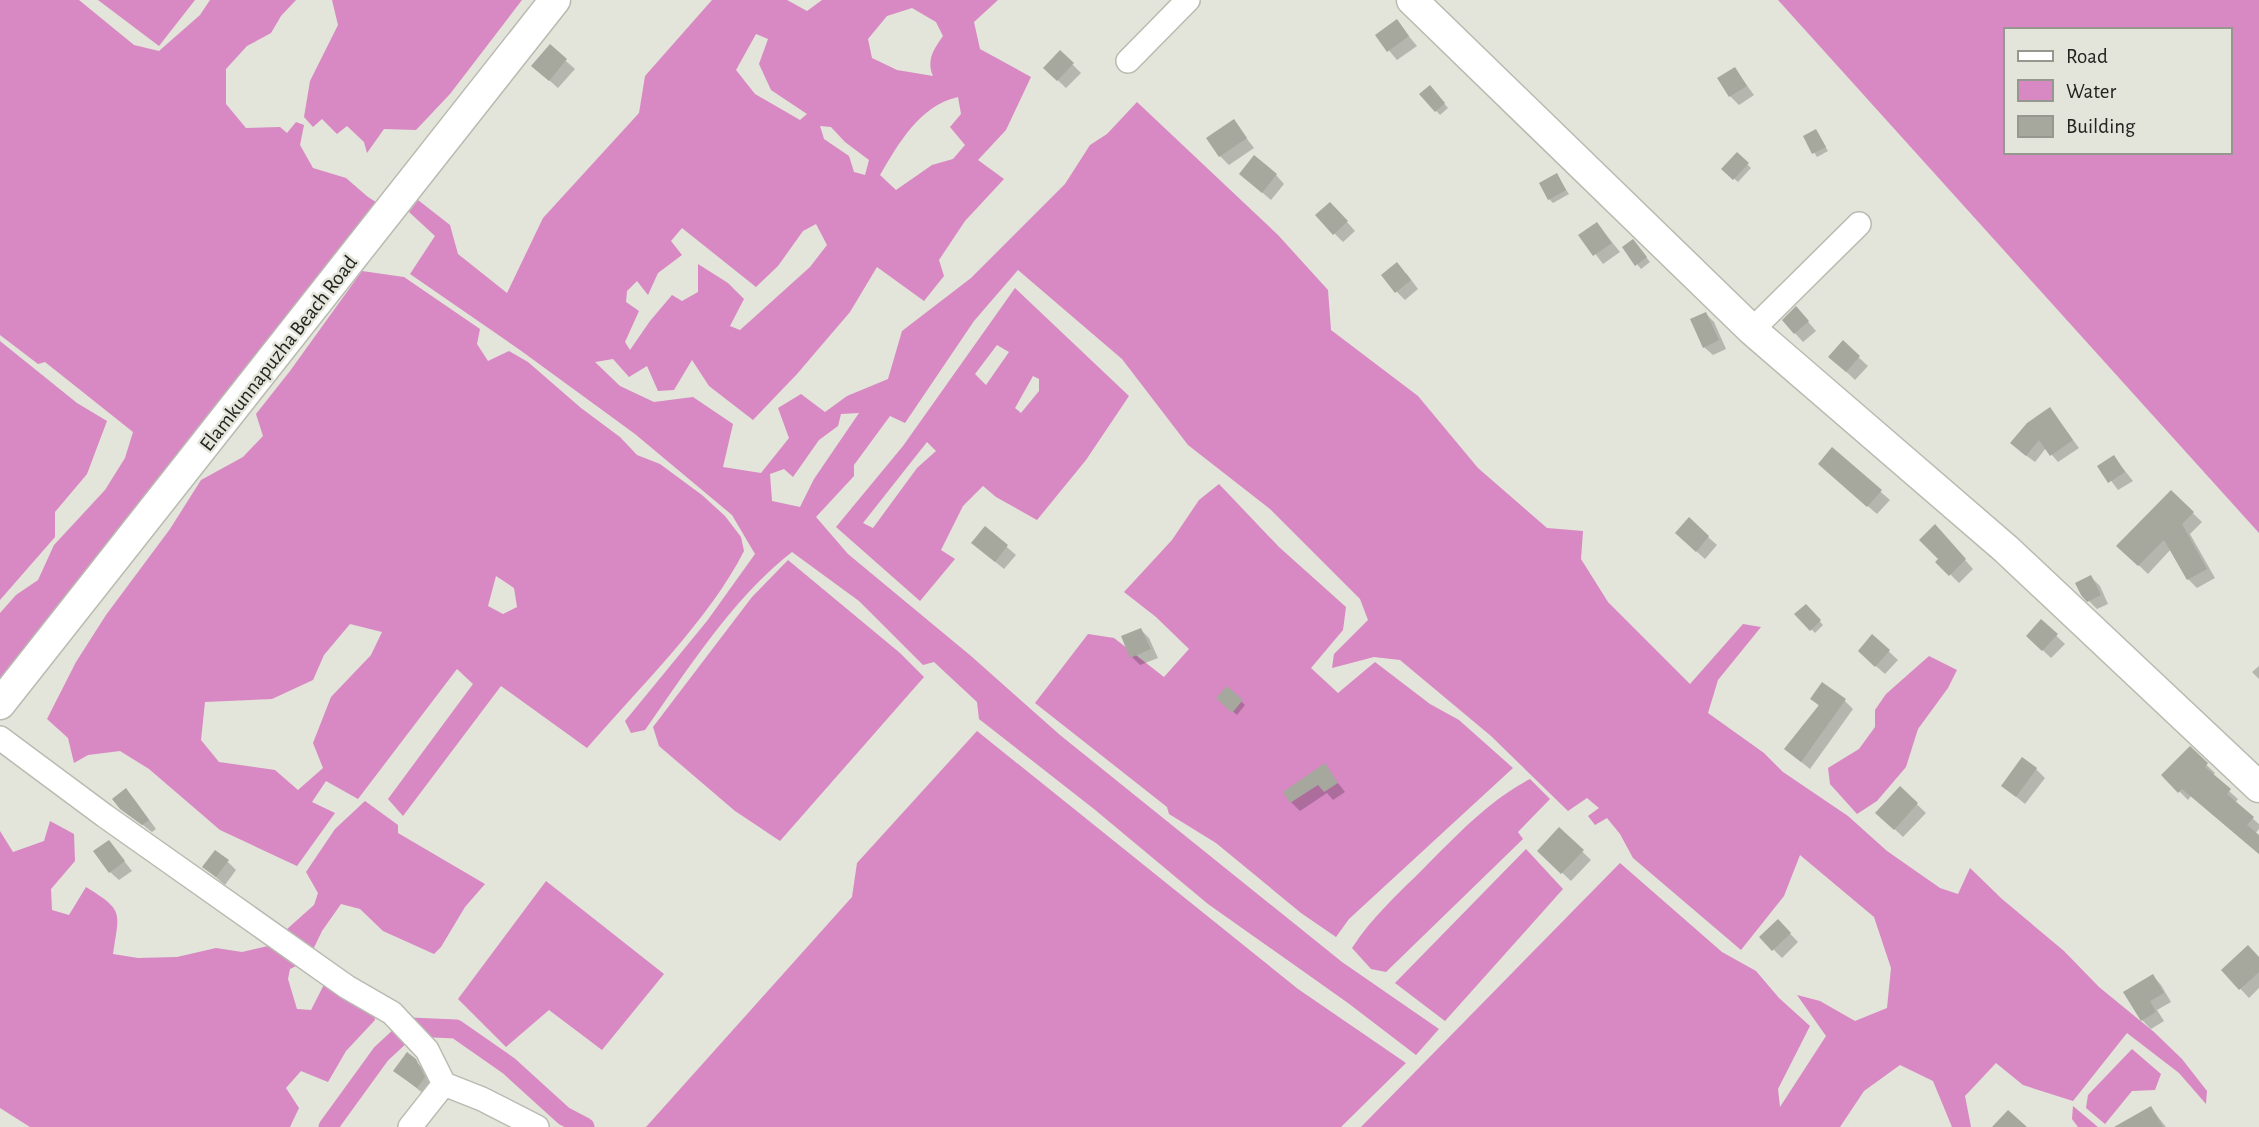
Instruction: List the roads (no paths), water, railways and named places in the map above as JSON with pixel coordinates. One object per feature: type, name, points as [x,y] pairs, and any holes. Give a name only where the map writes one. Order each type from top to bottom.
[{"type":"main road","name":"Elamkunnapuzha Beach Road","points":[[0,704],[555,0]]},
{"type":"main road","points":[[1412,0],[1752,330],[2006,549],[2259,787]]},
{"type":"street","points":[[1128,61],[1188,0]]},
{"type":"street","points":[[1752,330],[1859,224]]},
{"type":"street","points":[[0,738],[105,816],[347,987],[392,1013],[427,1050],[444,1084],[482,1099],[537,1127]]},
{"type":"street","points":[[410,1127],[444,1084]]},
{"type":"water","points":[[0,0],[79,0],[134,45],[159,51],[200,15],[210,0],[296,0],[281,16],[271,33],[247,46],[226,69],[226,104],[246,128],[280,127],[287,133],[296,122],[304,125],[300,145],[313,168],[346,178],[379,204],[182,457],[177,455],[105,554],[69,592],[0,685],[0,613],[16,595],[38,580],[54,545],[105,490],[125,458],[133,432],[45,362],[38,364],[0,335]]},
{"type":"water","points":[[98,0],[195,0],[159,46]]},
{"type":"water","points":[[332,0],[522,0],[450,94],[416,130],[384,129],[367,153],[364,142],[347,126],[337,134],[322,119],[313,127],[304,117],[310,81],[338,25]]},
{"type":"water","points":[[712,0],[787,0],[807,11],[822,0],[998,0],[974,22],[980,49],[1031,77],[1006,130],[978,160],[1004,179],[965,221],[939,260],[944,276],[924,301],[877,267],[850,312],[753,420],[709,386],[692,360],[674,390],[658,391],[647,366],[629,377],[613,359],[595,362],[620,386],[654,402],[693,397],[733,424],[723,467],[761,473],[789,438],[778,408],[801,394],[825,412],[847,396],[888,379],[902,331],[971,278],[1065,184],[1090,145],[1107,134],[1137,102],[1278,235],[1328,290],[1331,330],[1418,396],[1478,468],[1547,528],[1583,531],[1581,559],[1608,602],[1690,684],[1743,624],[1761,627],[1718,680],[1708,713],[1764,753],[1783,772],[1848,816],[1887,851],[1940,888],[1958,894],[1970,868],[2182,1059],[2207,1091],[2206,1104],[2179,1073],[2127,1033],[2073,1101],[2023,1085],[1996,1063],[1965,1096],[1971,1127],[1952,1127],[1933,1081],[1900,1065],[1864,1091],[1840,1127],[1361,1127],[1620,863],[1722,952],[1756,971],[1779,998],[1810,1026],[1778,1089],[1780,1107],[1826,1036],[1797,995],[1820,1001],[1855,1021],[1887,1008],[1891,968],[1874,917],[1800,855],[1784,896],[1741,950],[1633,858],[1620,834],[1607,818],[1595,825],[1588,816],[1599,808],[1587,798],[1568,811],[1491,736],[1400,660],[1374,657],[1332,668],[1334,654],[1368,620],[1360,599],[1270,509],[1188,445],[1122,359],[1018,270],[974,321],[905,423],[890,416],[854,465],[854,476],[816,517],[848,554],[971,656],[1060,735],[1342,962],[1439,1029],[1416,1055],[1348,1003],[1208,904],[1094,809],[979,719],[977,702],[934,662],[923,665],[859,601],[792,552],[750,591],[731,613],[645,730],[631,733],[625,721],[707,621],[755,554],[732,515],[635,434],[410,274],[435,236],[409,212],[418,200],[450,225],[458,254],[507,293],[543,218],[639,113],[645,76]],"holes":[[[912,8],[936,22],[943,36],[931,60],[933,76],[897,70],[872,58],[868,39],[887,16]],[[756,34],[768,39],[759,64],[771,90],[807,114],[800,120],[755,94],[736,70]],[[958,97],[961,114],[950,127],[965,145],[953,159],[932,165],[896,190],[880,175],[911,127],[932,108]],[[820,126],[831,127],[845,142],[869,160],[865,175],[854,172],[849,156],[824,139]],[[816,224],[827,245],[810,267],[740,330],[730,326],[744,299],[728,283],[698,264],[698,292],[682,301],[672,295],[630,350],[625,342],[639,311],[626,302],[627,291],[637,281],[648,295],[658,273],[682,255],[671,241],[682,228],[756,287],[778,266],[803,231]],[[859,413],[814,479],[800,507],[772,501],[770,474],[784,469],[793,477],[819,440],[838,426],[841,414]]]},
{"type":"water","points":[[1778,0],[2259,0],[2259,533]]},
{"type":"water","points":[[362,271],[404,277],[480,329],[477,344],[488,361],[509,351],[528,362],[581,408],[620,437],[637,455],[660,464],[702,495],[725,516],[741,537],[744,551],[693,628],[587,748],[501,686],[403,816],[388,799],[473,684],[457,669],[358,799],[326,781],[312,802],[335,813],[297,866],[220,830],[149,769],[120,751],[88,755],[74,763],[68,738],[47,719],[76,662],[106,615],[170,529],[201,480],[243,457],[263,436],[256,414]],"holes":[[[496,576],[514,588],[517,607],[503,614],[488,606]],[[350,624],[382,632],[371,655],[331,697],[313,743],[323,768],[298,790],[275,770],[219,762],[201,740],[205,702],[272,699],[313,680],[324,655]]]},
{"type":"water","points":[[1015,288],[1129,396],[1086,460],[1037,520],[996,497],[983,486],[963,506],[941,550],[955,559],[920,601],[836,527],[903,446]],"holes":[[[997,345],[1009,352],[986,385],[975,374]],[[1033,376],[1039,379],[1039,391],[1021,413],[1015,408]],[[927,442],[936,451],[917,468],[873,528],[863,523]]]},
{"type":"water","points":[[0,341],[77,403],[107,421],[87,474],[55,512],[55,537],[0,600]]},
{"type":"water","points":[[1219,484],[1279,547],[1346,607],[1343,630],[1311,668],[1338,693],[1375,662],[1430,704],[1459,720],[1513,768],[1349,919],[1336,937],[1301,913],[1216,843],[1169,814],[1167,807],[1035,703],[1088,634],[1114,638],[1164,677],[1189,649],[1156,617],[1124,592],[1172,540],[1199,500]]},
{"type":"water","points":[[788,560],[900,653],[924,677],[780,841],[735,811],[659,746],[653,727],[752,597]]},
{"type":"water","points":[[1929,656],[1957,670],[1948,688],[1918,729],[1906,767],[1877,801],[1857,814],[1830,784],[1828,768],[1859,749],[1875,727],[1875,710],[1886,694]]},
{"type":"water","points":[[977,731],[1298,989],[1406,1063],[1341,1127],[646,1127],[852,897],[857,863]]},
{"type":"water","points":[[1530,779],[1550,799],[1518,832],[1523,839],[1386,972],[1371,969],[1352,948],[1368,926],[1474,819]]},
{"type":"water","points":[[365,801],[398,825],[398,833],[485,884],[465,907],[434,954],[383,931],[360,909],[341,904],[322,931],[308,960],[290,969],[288,979],[297,1009],[311,1010],[332,969],[372,1005],[375,1020],[346,1051],[328,1082],[301,1071],[286,1088],[299,1108],[290,1127],[30,1127],[0,1108],[0,831],[13,852],[44,841],[50,821],[74,834],[75,861],[51,889],[52,910],[69,915],[86,887],[99,895],[116,914],[117,929],[113,954],[138,958],[177,957],[216,948],[242,952],[268,946],[314,905],[318,893],[306,872],[335,829]]},
{"type":"water","points":[[1526,849],[1563,889],[1445,1021],[1395,983]]},
{"type":"water","points":[[546,881],[664,974],[602,1050],[549,1010],[506,1047],[458,999]]},
{"type":"water","points":[[2132,1049],[2161,1074],[2155,1090],[2132,1091],[2105,1124],[2086,1108],[2088,1095]]},
{"type":"water","points":[[2073,1106],[2098,1127],[2078,1127],[2072,1119]]},
{"type":"waterway","points":[[328,1127],[381,1054],[410,1027],[456,1029],[509,1066],[564,1116],[585,1127]]}]
